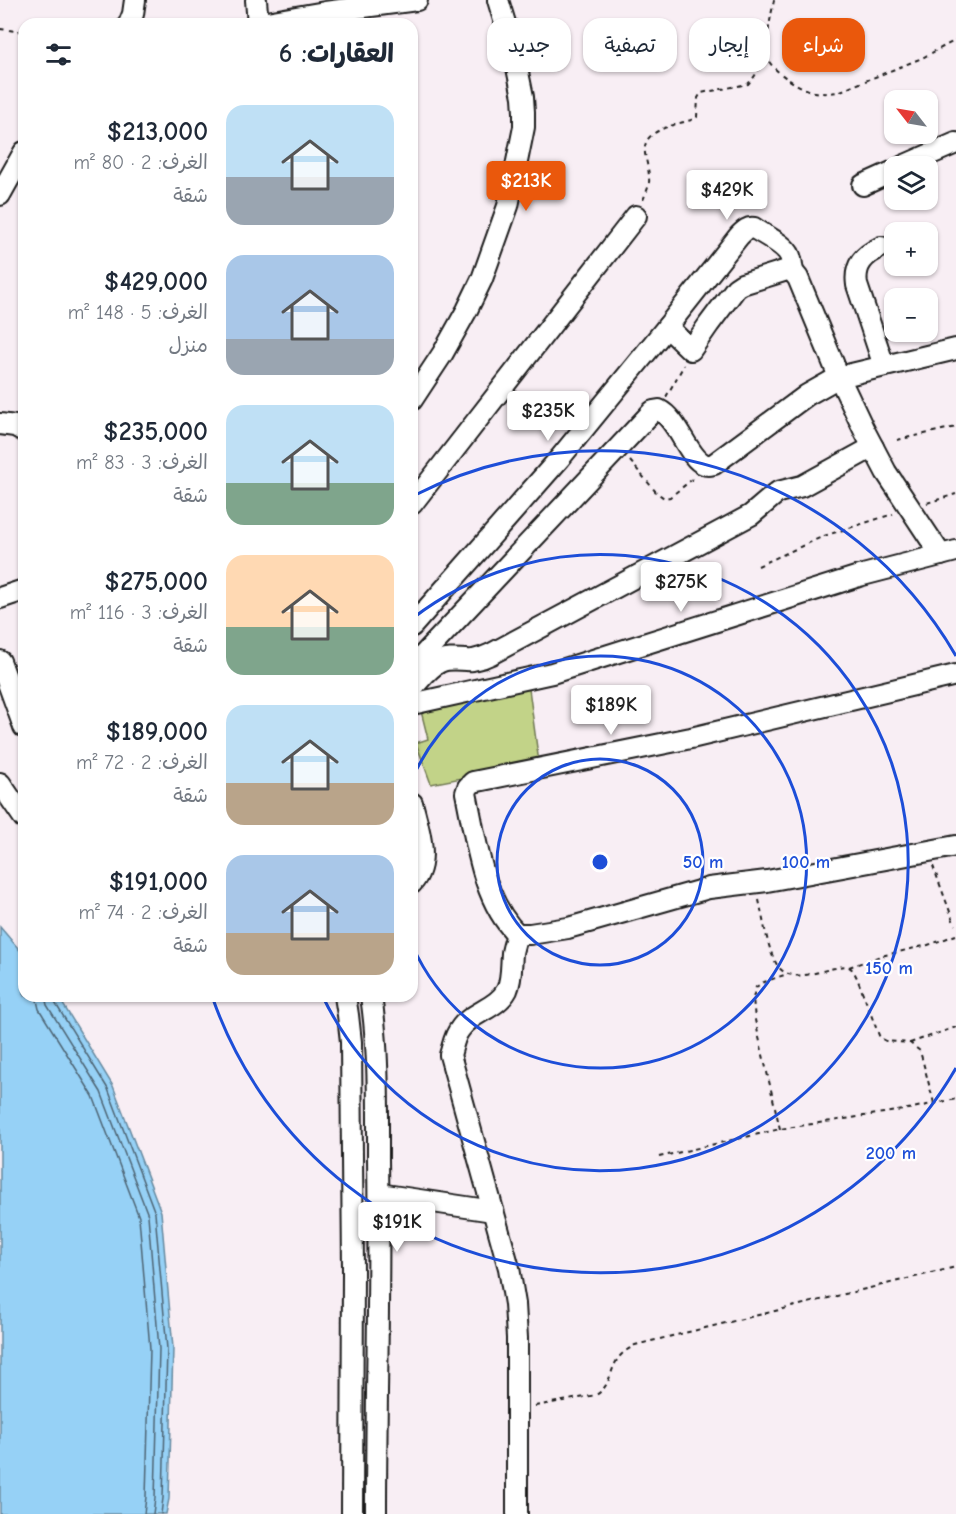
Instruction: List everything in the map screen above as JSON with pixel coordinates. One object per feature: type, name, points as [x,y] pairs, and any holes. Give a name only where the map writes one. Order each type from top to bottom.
[{"type":"street","points":[[130,18],[135,0]]},
{"type":"street","points":[[256,0],[256,18]]},
{"type":"street","points":[[319,18],[417,0]]},
{"type":"street","points":[[418,391],[467,310],[490,258],[508,206],[524,127],[524,112],[514,53],[498,0]]},
{"type":"street","points":[[926,156],[956,143]]},
{"type":"street","points":[[0,195],[18,163]]},
{"type":"street","points":[[863,184],[884,175]]},
{"type":"street","points":[[418,496],[636,216]]},
{"type":"street","points":[[418,619],[560,458],[745,230],[750,228],[754,228],[789,253],[793,272],[798,278],[838,377],[886,472],[911,508],[949,553],[859,576],[552,673],[418,703]]},
{"type":"street","points":[[881,247],[870,252],[859,265],[856,276],[884,366]]},
{"type":"street","points":[[667,327],[691,350],[736,288],[787,270],[793,272]]},
{"type":"street","points":[[418,661],[653,411],[659,410],[667,414],[693,454],[704,464],[710,465],[807,395],[838,377],[956,349]]},
{"type":"street","points":[[0,424],[18,428]]},
{"type":"street","points":[[418,682],[442,660],[471,660],[491,654],[751,515],[778,492],[802,486],[873,447]]},
{"type":"street","points":[[0,598],[18,592]]},
{"type":"street","points":[[0,661],[18,710]]},
{"type":"street","points":[[956,675],[680,741],[473,782],[466,793],[485,879],[500,914],[517,934],[568,928],[709,888],[755,883],[956,846]]},
{"type":"street","points":[[0,783],[18,809]]},
{"type":"street","points":[[418,829],[422,860],[418,876]]},
{"type":"street","points":[[517,934],[510,980],[506,991],[497,1001],[461,1027],[455,1036],[450,1055],[509,1268],[515,1304],[517,1514]]},
{"type":"street","points":[[346,1002],[351,1042],[352,1514]]},
{"type":"street","points":[[371,1002],[375,1022],[377,1066],[379,1194],[376,1514]]},
{"type":"street","points":[[352,1142],[378,1139]]},
{"type":"street","points":[[379,1194],[493,1211]]},
{"type":"path","points":[[770,26],[774,0]]},
{"type":"path","points":[[0,29],[18,31]]},
{"type":"path","points":[[770,62],[775,70],[804,89],[827,94],[838,92],[922,58],[956,40]]},
{"type":"path","points":[[636,216],[650,180],[644,149],[651,136],[659,130],[697,117],[698,98],[701,93],[726,87],[743,86],[750,82],[756,72]]},
{"type":"path","points":[[659,410],[691,350]]},
{"type":"path","points":[[897,440],[956,427]]},
{"type":"path","points":[[618,447],[656,492],[664,498],[670,497],[710,465]]},
{"type":"path","points":[[758,566],[824,536],[956,494]]},
{"type":"path","points":[[927,852],[956,925]]},
{"type":"path","points":[[755,883],[771,954],[780,969],[791,976],[849,967],[956,935]]},
{"type":"path","points":[[849,967],[857,978],[880,1038],[886,1041],[910,1043],[956,1027]]},
{"type":"path","points":[[780,1129],[755,1020],[753,998],[756,987],[787,974]]},
{"type":"path","points":[[910,1043],[920,1050],[934,1103]]},
{"type":"path","points":[[659,1156],[780,1129],[903,1110],[956,1099]]},
{"type":"path","points":[[517,1409],[596,1395],[608,1384],[621,1354],[635,1345],[956,1267]]},
{"type":"green space","points":[[529,689],[539,763],[431,784],[418,748],[418,742],[428,739],[421,711]]},
{"type":"water","points":[[0,927],[18,948],[18,1002],[62,1002],[113,1086],[161,1212],[173,1348],[169,1499],[166,1514],[0,1514]]}]
